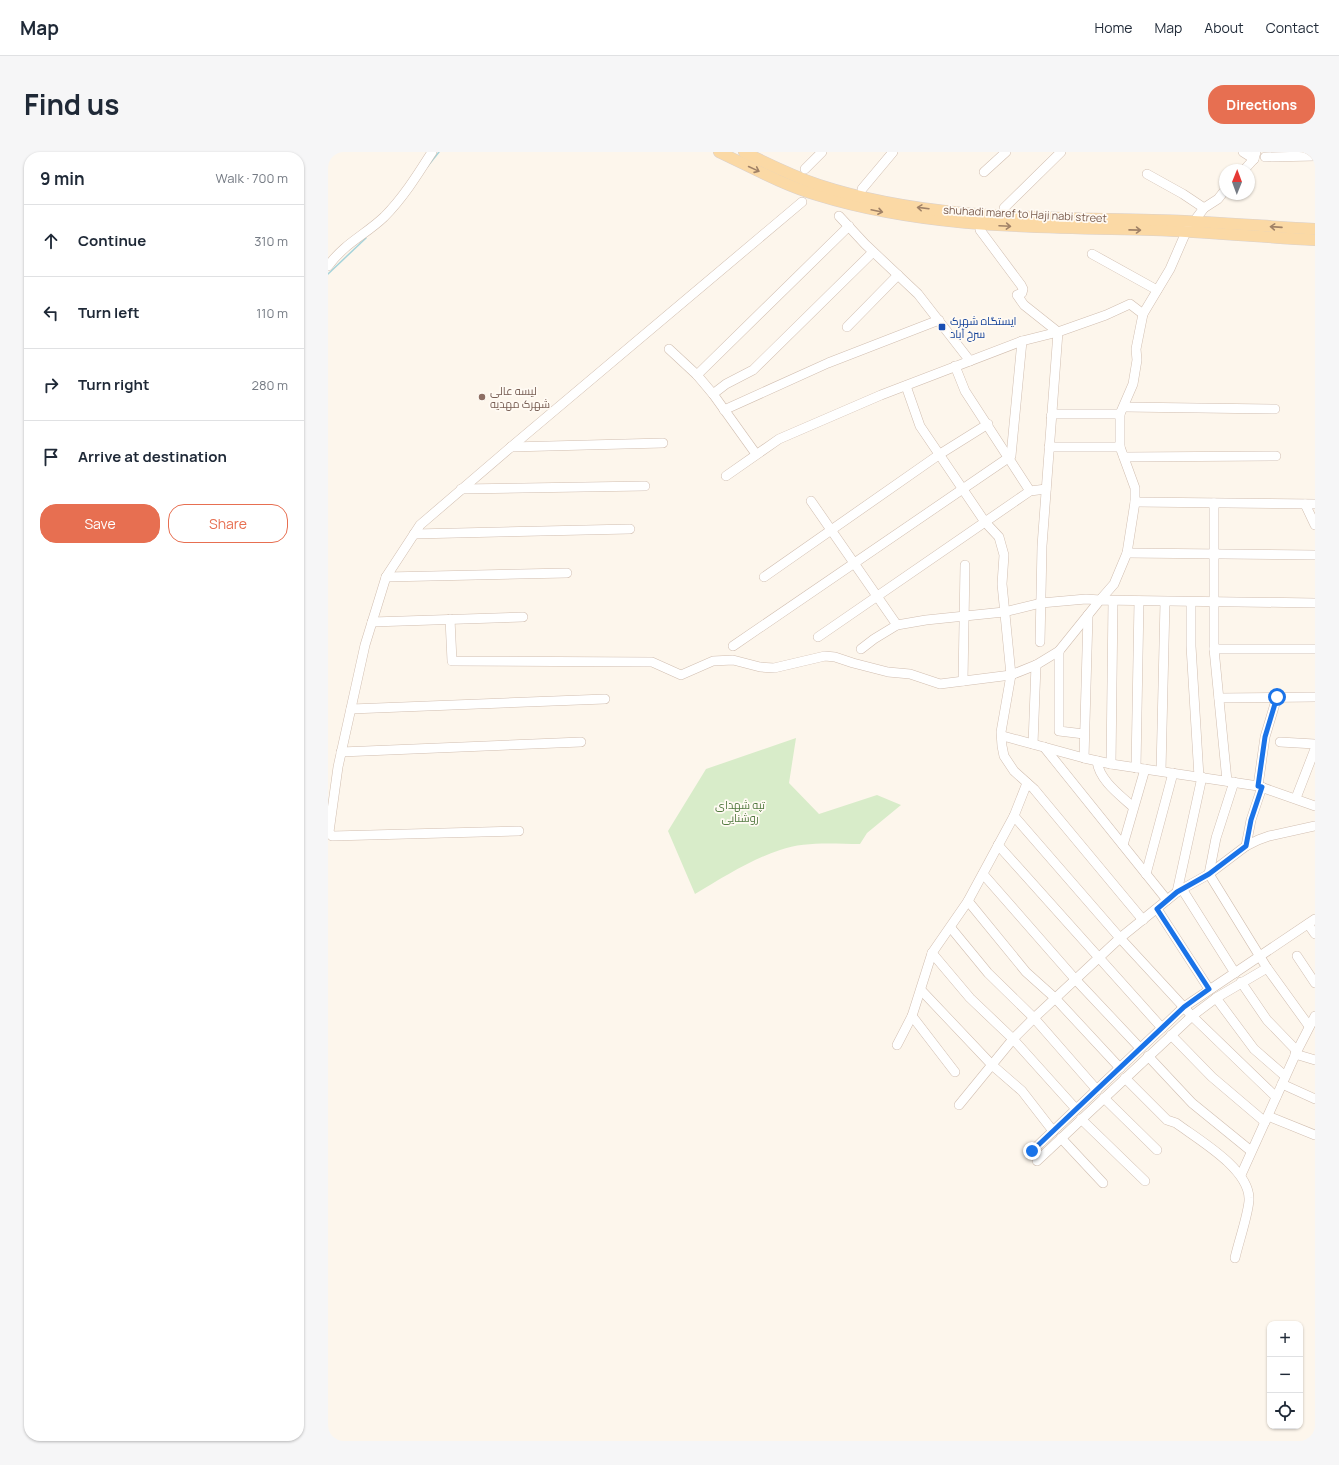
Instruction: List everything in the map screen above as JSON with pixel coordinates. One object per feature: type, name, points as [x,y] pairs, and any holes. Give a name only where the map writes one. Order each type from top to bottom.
[{"type":"main road","points":[[719,152],[815,195],[901,216],[963,224],[1186,232],[1315,240]]},
{"type":"main road","name":"shuhadi maref to Haji nabi street","points":[[744,152],[818,185],[903,205],[964,213],[1055,218],[1193,221],[1315,230]]},
{"type":"street","points":[[328,266],[336,255],[352,241],[384,217],[407,191],[432,152]]},
{"type":"street","points":[[805,168],[822,152]]},
{"type":"street","points":[[862,189],[893,152]]},
{"type":"street","points":[[990,152],[997,160]]},
{"type":"street","points":[[984,172],[1006,152]]},
{"type":"street","points":[[1004,208],[1061,152]]},
{"type":"street","points":[[1243,152],[1255,156],[1249,164]]},
{"type":"street","points":[[1265,156],[1315,156]]},
{"type":"street","points":[[1147,174],[1183,194],[1204,208]]},
{"type":"street","points":[[450,619],[452,661],[652,662],[682,675],[713,661],[733,660],[760,667],[774,668],[825,656],[835,657],[853,664],[888,672],[910,674],[940,684],[1011,675],[1036,665],[1058,652],[1114,584],[1127,553],[1135,502],[1134,488],[1120,447],[1122,411],[1133,384],[1137,360],[1136,349],[1143,314],[1174,261],[1186,232],[1193,221],[1204,208],[1219,198]]},
{"type":"street","points":[[519,831],[332,836],[329,832],[342,752],[351,709],[372,622],[386,577],[420,525],[511,446],[802,202]]},
{"type":"street","points":[[839,216],[873,252],[918,294],[970,361]]},
{"type":"street","points":[[697,375],[849,226]]},
{"type":"street","points":[[980,230],[1021,285],[1023,289],[1022,293],[1017,295],[1024,305],[1058,332]]},
{"type":"street","points":[[713,394],[726,384],[753,370],[873,252]]},
{"type":"street","points":[[1092,254],[1157,290]]},
{"type":"street","points":[[847,327],[898,275]]},
{"type":"street","points":[[726,476],[779,439],[955,366],[1022,341],[1058,332],[1106,315],[1130,304],[1143,314]]},
{"type":"street","points":[[724,410],[828,363],[939,320]]},
{"type":"street","points":[[1040,642],[1046,489],[1058,332]]},
{"type":"street","points":[[733,646],[1011,456],[1022,341]]},
{"type":"street","points":[[669,349],[697,375],[713,394],[756,454]]},
{"type":"street","points":[[955,366],[965,391],[988,424],[1030,492]]},
{"type":"street","points":[[906,386],[920,426],[985,522],[999,537],[1004,555],[1002,584],[1011,675],[1001,732],[1004,756],[1014,771],[1026,783],[1143,920]]},
{"type":"street","points":[[1051,416],[1055,414],[1122,411],[1275,410]]},
{"type":"street","points":[[764,577],[832,531],[940,454],[988,424]]},
{"type":"street","points":[[511,446],[663,443]]},
{"type":"street","points":[[1049,448],[1120,447]]},
{"type":"street","points":[[1124,457],[1276,456]]},
{"type":"street","points":[[461,489],[645,486]]},
{"type":"street","points":[[818,637],[1030,492],[1046,489]]},
{"type":"street","points":[[811,501],[876,596],[898,625]]},
{"type":"street","points":[[1135,502],[1315,504]]},
{"type":"street","points":[[1214,503],[1214,650],[1230,781],[1209,874],[1261,957],[1266,968],[1313,1022],[1296,1052],[1241,1174]]},
{"type":"street","points":[[1305,504],[1315,525]]},
{"type":"street","points":[[414,534],[630,529]]},
{"type":"street","points":[[1127,553],[1315,555]]},
{"type":"street","points":[[963,681],[965,565]]},
{"type":"street","points":[[386,577],[567,573]]},
{"type":"street","points":[[861,649],[874,639],[898,625],[1004,612],[1041,603],[1086,599],[1214,603],[1315,603]]},
{"type":"street","points":[[1111,764],[1113,601]]},
{"type":"street","points":[[1123,845],[1133,807],[1140,768],[1139,601]]},
{"type":"street","points":[[1161,771],[1165,602]]},
{"type":"street","points":[[1191,602],[1191,646],[1201,777],[1180,891],[1235,973]]},
{"type":"street","points":[[1084,758],[1088,615]]},
{"type":"street","points":[[372,622],[523,617]]},
{"type":"street","points":[[1214,650],[1314,649]]},
{"type":"street","points":[[1058,652],[1059,731],[1084,734]]},
{"type":"street","points":[[1033,744],[1036,665]]},
{"type":"street","points":[[1246,846],[1260,787],[1265,737],[1277,697]]},
{"type":"street","points":[[1219,698],[1315,697]]},
{"type":"street","points":[[351,709],[605,700]]},
{"type":"street","points":[[1002,736],[1111,764],[1230,781],[1260,787],[1296,798],[1315,806]]},
{"type":"street","points":[[342,752],[581,742]]},
{"type":"street","points":[[1280,742],[1315,744]]},
{"type":"street","points":[[1044,747],[1167,900]]},
{"type":"street","points":[[1296,798],[1315,748]]},
{"type":"street","points":[[1097,761],[1098,768],[1107,782],[1133,807]]},
{"type":"street","points":[[1146,874],[1173,773]]},
{"type":"street","points":[[897,1045],[912,1016],[922,990],[932,953],[951,928],[983,874],[1014,816],[1026,783]]},
{"type":"street","points":[[1014,816],[1120,938],[1192,1016],[1276,1096]]},
{"type":"street","points":[[959,1105],[1013,1040],[1034,1018],[1120,938],[1167,900],[1209,874],[1246,846],[1269,836],[1315,826]]},
{"type":"street","points":[[998,845],[1162,1028]]},
{"type":"street","points":[[983,874],[1075,979],[1140,1048]]},
{"type":"street","points":[[968,901],[1026,972],[1056,998],[1120,1068]]},
{"type":"street","points":[[1157,909],[1209,989]]},
{"type":"street","points":[[1032,1151],[1184,1007],[1209,989],[1261,957],[1311,921],[1315,934]]},
{"type":"street","points":[[951,928],[988,973],[1034,1018],[1097,1090]]},
{"type":"street","points":[[932,953],[970,998],[1013,1040],[1076,1109]]},
{"type":"street","points":[[1297,956],[1315,983]]},
{"type":"street","points":[[1037,1161],[1192,1016],[1216,998],[1266,968]]},
{"type":"street","points":[[1241,982],[1267,1020],[1296,1052],[1315,1060]]},
{"type":"street","points":[[922,990],[992,1065],[1022,1091],[1053,1131]]},
{"type":"street","points":[[1216,998],[1254,1049],[1284,1080],[1315,1099]]},
{"type":"street","points":[[912,1016],[955,1072]]},
{"type":"street","points":[[1171,1035],[1212,1077],[1266,1119],[1315,1135]]},
{"type":"street","points":[[1148,1056],[1192,1103],[1251,1151]]},
{"type":"street","points":[[1125,1078],[1167,1120],[1176,1123],[1241,1174],[1245,1182],[1249,1198],[1235,1258]]},
{"type":"street","points":[[1104,1098],[1157,1150]]},
{"type":"street","points":[[1082,1119],[1145,1181]]},
{"type":"street","points":[[1061,1138],[1103,1183]]},
{"type":"green space","name":"تپه شهدای روشنایی","points":[[796,738],[789,783],[819,814],[877,795],[901,805],[867,833],[860,844],[809,844],[780,850],[747,864],[695,894],[668,831],[706,769]]},
{"type":"waterway","points":[[427,167],[439,152]]},
{"type":"waterway","points":[[328,274],[366,238]]},
{"type":"place","name":"ایستگاه شهرک سرخ آباد","points":[[942,327]]},
{"type":"place","name":"لیسه عالی شهرک مهدیه","points":[[482,397]]},
{"type":"route","points":[[1032,1151],[1184,1007],[1209,989],[1157,909],[1177,892],[1209,874],[1246,846],[1251,820],[1262,787],[1258,786],[1265,737],[1277,697]]}]
